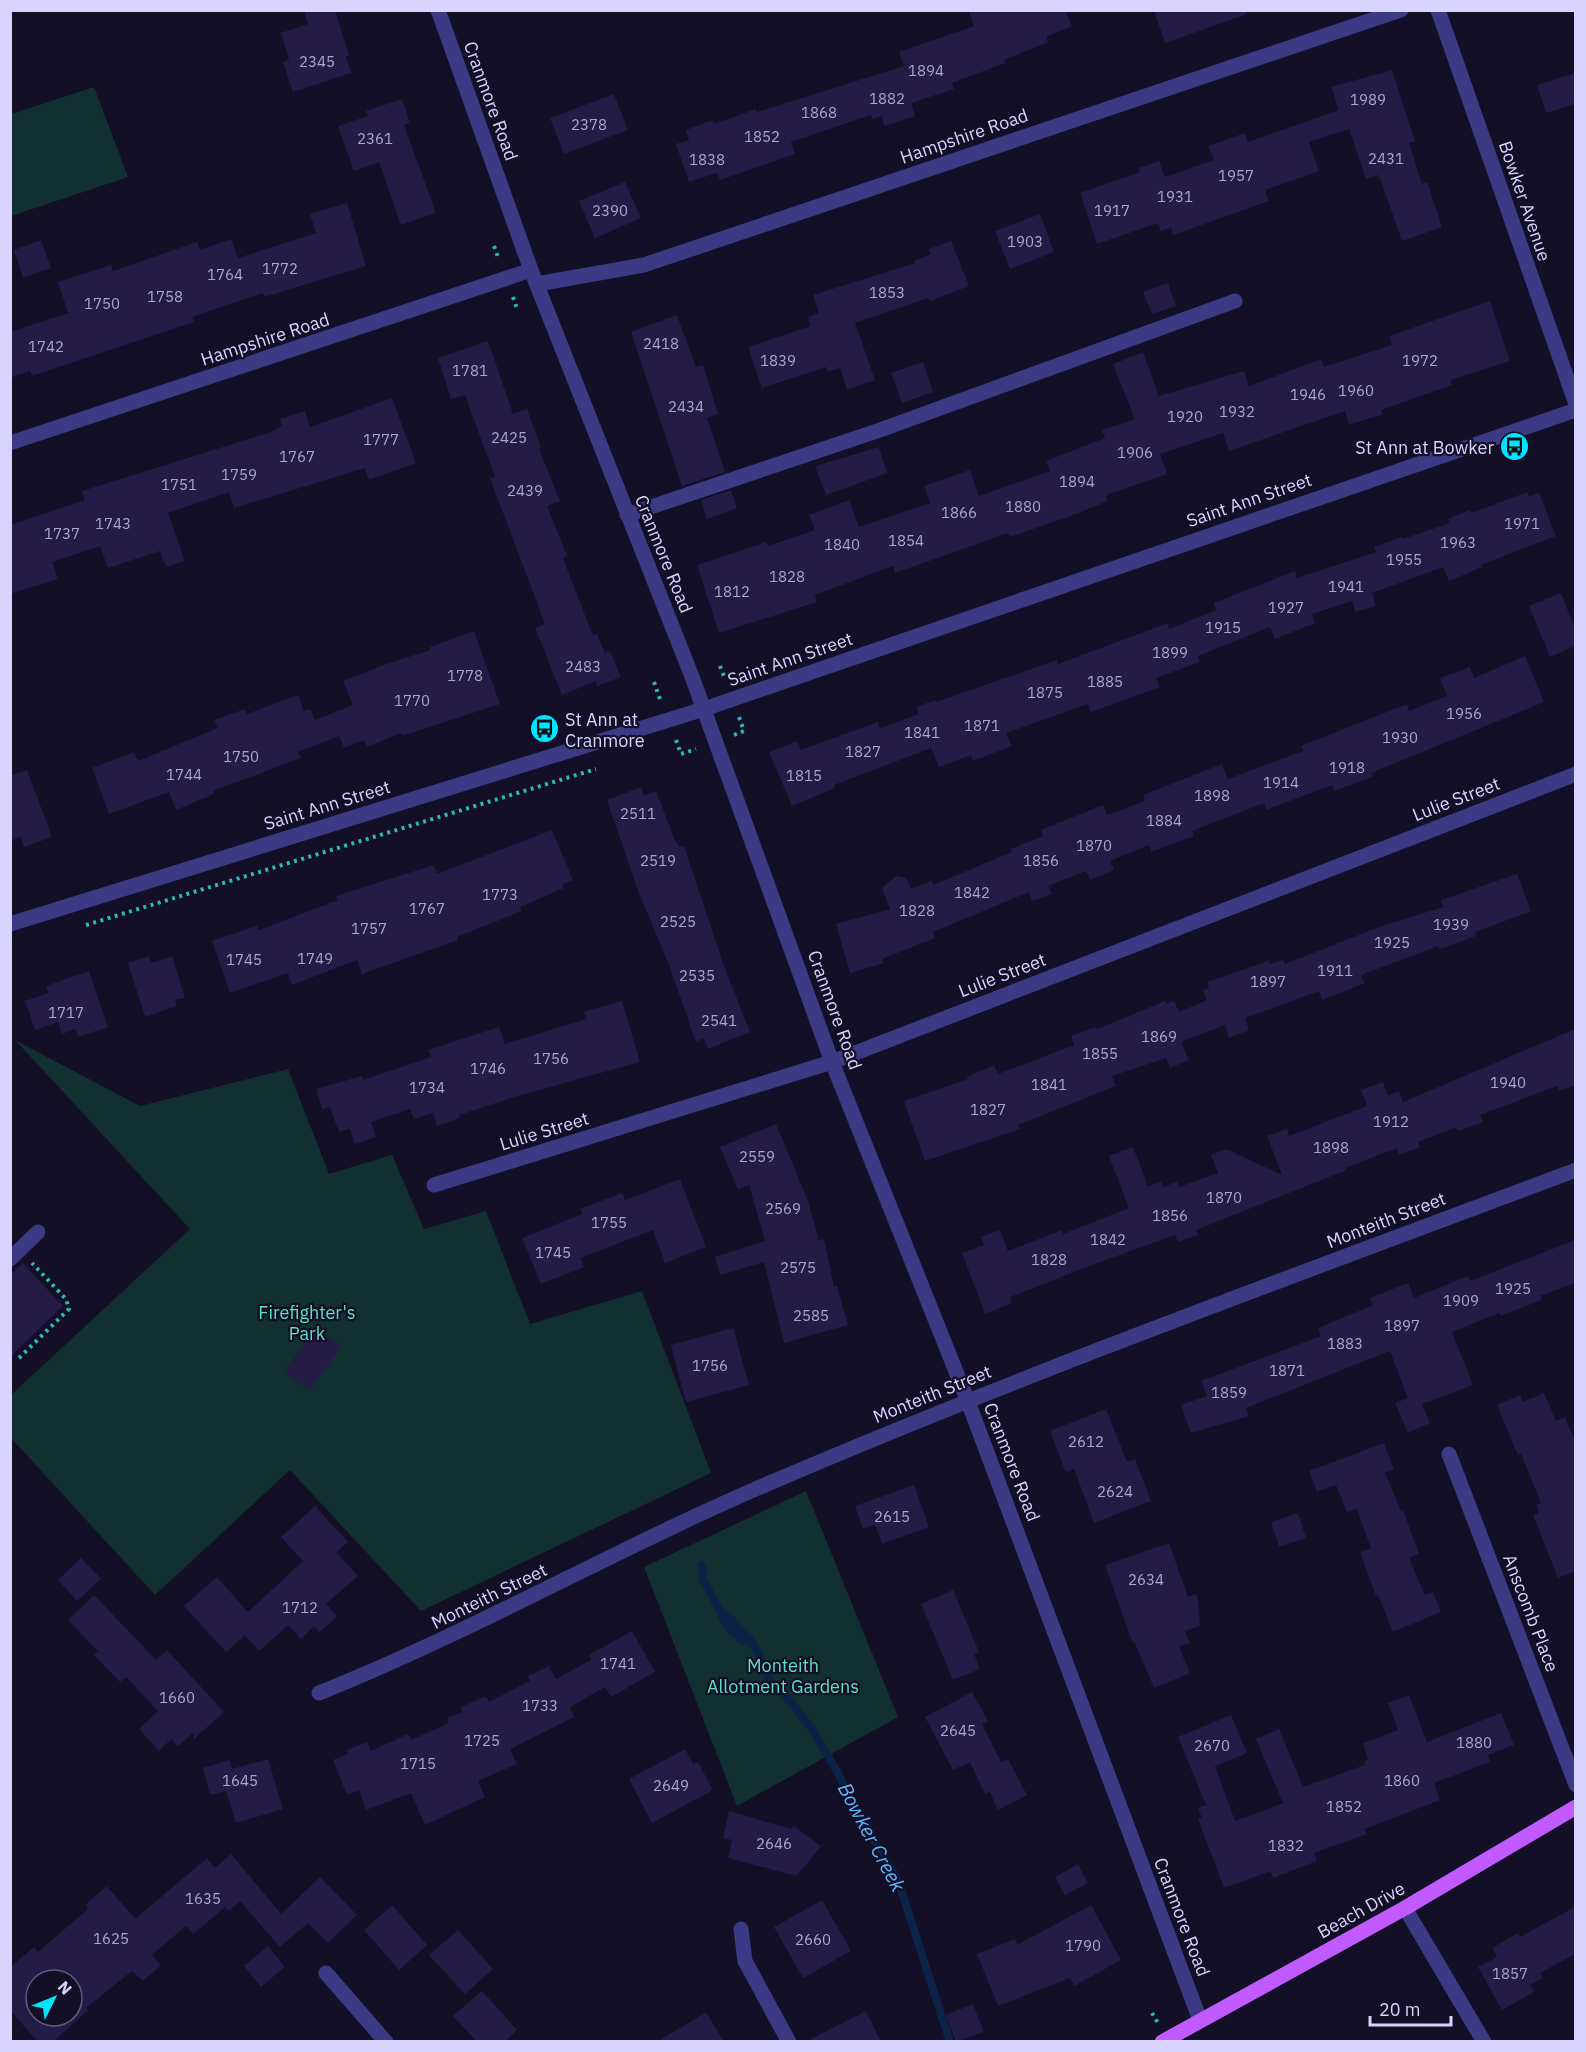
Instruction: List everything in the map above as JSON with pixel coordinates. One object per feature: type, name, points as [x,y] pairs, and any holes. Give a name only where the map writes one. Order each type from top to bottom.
[{"type":"main road","name":"Beach Drive","points":[[1162,2042],[1405,1908],[1575,1807]]},
{"type":"street","name":"Cranmore Road","points":[[438,10],[534,277],[704,709],[832,1062],[967,1399],[1200,2020]]},
{"type":"street","name":"Hampshire Road","points":[[10,443],[534,277],[644,265],[1401,10]]},
{"type":"street","name":"Bowker Avenue","points":[[1438,10],[1575,404]]},
{"type":"street","points":[[627,515],[880,430],[1235,301]]},
{"type":"street","name":"Saint Ann Street","points":[[10,924],[704,709],[1575,410]]},
{"type":"street","name":"Lulie Street","points":[[434,1185],[832,1062],[1575,774]]},
{"type":"street","name":"Monteith Street","points":[[319,1693],[403,1659],[767,1484],[967,1399],[1575,1170]]},
{"type":"street","points":[[15,1255],[38,1232]]},
{"type":"street","name":"Anscomb Place","points":[[1449,1454],[1575,1785]]},
{"type":"street","points":[[1405,1908],[1484,2042]]},
{"type":"street","points":[[741,1929],[745,1960],[789,2042]]},
{"type":"street","points":[[326,1973],[386,2042]]},
{"type":"path","points":[[79,927],[596,769]]},
{"type":"path","points":[[15,1255],[66,1299],[69,1309],[19,1358]]},
{"type":"green space","points":[[94,87],[128,177],[11,216],[11,114]]},
{"type":"green space","name":"Firefighter's Park","points":[[15,1040],[140,1106],[288,1069],[329,1174],[392,1155],[424,1229],[486,1211],[530,1324],[642,1291],[711,1473],[421,1611],[290,1470],[155,1595],[11,1438],[11,1395],[190,1229]]},
{"type":"green space","name":"Monteith Allotment Gardens","points":[[806,1491],[898,1717],[737,1806],[644,1567]]},
{"type":"building","points":[[304,10],[335,10],[349,55],[346,56],[351,73],[293,92],[283,62],[289,59],[281,33],[308,24]]},
{"type":"building","points":[[968,10],[1065,10],[1072,26],[1046,37],[1048,42],[1004,60],[1005,63],[952,83],[954,89],[911,103],[915,116],[885,126],[881,116],[872,119],[871,115],[791,142],[795,154],[720,180],[717,173],[689,182],[676,144],[689,140],[686,130],[712,120],[714,124],[756,109],[757,112],[904,66],[899,52],[974,26]]},
{"type":"building","points":[[1154,10],[1246,11],[1247,14],[1165,43]]},
{"type":"building","points":[[1392,70],[1415,141],[1409,143],[1422,184],[1427,182],[1442,227],[1402,241],[1381,181],[1378,175],[1366,179],[1349,129],[1309,142],[1319,171],[1265,190],[1269,201],[1173,235],[1171,227],[1161,231],[1158,223],[1097,244],[1080,193],[1140,172],[1139,168],[1159,161],[1165,177],[1214,160],[1208,146],[1245,133],[1248,142],[1339,110],[1331,87]]},
{"type":"building","points":[[1575,73],[1575,104],[1546,113],[1537,85]]},
{"type":"building","points":[[614,94],[628,130],[564,154],[550,118]]},
{"type":"building","points":[[402,99],[410,123],[404,125],[436,213],[401,225],[379,162],[354,171],[338,126],[368,116],[366,111]]},
{"type":"building","points":[[625,182],[641,218],[595,238],[579,201]]},
{"type":"building","points":[[347,203],[366,266],[264,297],[263,293],[192,317],[194,322],[32,376],[30,371],[10,378],[10,332],[68,313],[58,282],[111,265],[113,271],[197,242],[200,250],[231,239],[238,258],[316,233],[310,214]]},
{"type":"building","points":[[1040,214],[1054,252],[1010,269],[995,231]]},
{"type":"building","points":[[41,240],[51,268],[23,278],[14,250]]},
{"type":"building","points":[[951,241],[969,286],[930,301],[928,298],[855,323],[875,380],[847,390],[840,368],[828,372],[826,367],[762,388],[748,347],[811,326],[808,317],[819,313],[813,295],[915,263],[914,261],[931,254],[929,249]]},
{"type":"building","points":[[1168,283],[1176,306],[1152,314],[1143,292]]},
{"type":"building","points":[[1490,301],[1510,361],[1451,380],[1452,385],[1381,410],[1383,414],[1349,425],[1345,411],[1229,451],[1223,433],[1160,454],[1167,474],[1106,495],[1108,501],[1009,537],[1008,533],[895,573],[893,566],[815,595],[817,602],[719,633],[697,565],[766,542],[768,546],[815,530],[809,515],[849,500],[859,527],[930,503],[924,486],[970,470],[979,496],[1050,471],[1046,461],[1105,438],[1102,430],[1135,419],[1113,364],[1143,352],[1159,396],[1244,371],[1249,386],[1321,359],[1324,367],[1392,345],[1389,336]]},
{"type":"building","points":[[677,315],[696,367],[703,365],[718,414],[707,418],[725,472],[682,486],[631,332]]},
{"type":"building","points":[[488,341],[513,414],[527,409],[541,448],[539,449],[560,501],[547,506],[567,556],[563,558],[593,636],[597,634],[605,653],[610,651],[621,677],[597,686],[596,681],[562,695],[535,628],[545,624],[490,478],[495,477],[465,395],[451,399],[438,358]]},
{"type":"building","points":[[923,362],[933,392],[902,403],[891,373]]},
{"type":"building","points":[[392,398],[416,463],[369,480],[365,468],[234,508],[229,492],[168,513],[185,561],[166,567],[160,551],[108,568],[100,546],[52,562],[58,579],[10,594],[10,525],[85,500],[82,491],[268,433],[282,426],[280,419],[305,411],[310,427]]},
{"type":"building","points":[[879,447],[887,473],[826,495],[815,466]]},
{"type":"building","points":[[731,490],[737,508],[707,519],[701,500]]},
{"type":"building","points":[[1527,492],[1529,497],[1539,493],[1556,536],[1481,565],[1482,567],[1449,581],[1443,567],[1372,593],[1376,606],[1355,612],[1352,601],[1312,614],[1315,623],[1275,639],[1270,627],[1198,656],[1200,662],[1156,678],[1160,687],[1091,712],[1088,704],[1006,733],[1012,746],[973,761],[971,755],[939,767],[931,748],[834,785],[835,788],[792,806],[769,752],[797,741],[801,750],[878,722],[880,728],[919,714],[916,707],[935,700],[936,702],[1057,660],[1058,664],[1168,623],[1169,629],[1216,610],[1214,603],[1295,571],[1297,578],[1376,552],[1374,547],[1450,523],[1448,519],[1470,510],[1472,513]]},
{"type":"building","points":[[1561,593],[1575,629],[1575,646],[1550,657],[1529,606]]},
{"type":"building","points":[[474,631],[500,704],[402,736],[401,733],[367,747],[364,740],[344,748],[339,736],[298,752],[301,758],[213,791],[214,794],[176,810],[169,792],[109,814],[92,768],[134,752],[138,761],[218,728],[214,720],[245,709],[247,714],[298,695],[304,711],[310,709],[315,720],[353,705],[343,681],[431,650],[430,647]]},
{"type":"building","points":[[1525,656],[1544,702],[1371,773],[1372,777],[1334,791],[1332,785],[1266,810],[1264,803],[1192,831],[1194,836],[1151,852],[1149,845],[1110,861],[1114,870],[1090,880],[1086,871],[1048,886],[1052,894],[1032,901],[1029,892],[933,932],[935,938],[882,959],[884,963],[850,973],[836,924],[890,909],[882,888],[896,876],[906,878],[911,889],[932,881],[933,885],[1012,852],[1011,849],[1043,836],[1041,830],[1103,805],[1107,815],[1145,801],[1143,795],[1222,764],[1228,779],[1303,751],[1301,746],[1407,704],[1409,711],[1447,696],[1440,678],[1470,667],[1474,678]]},
{"type":"building","points":[[27,770],[52,837],[24,847],[21,837],[10,841],[10,776]]},
{"type":"building","points":[[641,787],[644,795],[656,791],[674,838],[679,847],[684,846],[724,966],[750,1032],[708,1049],[704,1038],[696,1042],[668,962],[638,891],[607,800]]},
{"type":"building","points":[[552,830],[573,880],[562,884],[564,888],[520,907],[522,911],[457,937],[458,940],[362,974],[357,960],[292,985],[288,973],[230,993],[212,941],[257,926],[259,930],[338,900],[336,896],[434,865],[437,874]]},
{"type":"building","points":[[1517,874],[1531,911],[1475,932],[1476,936],[1440,949],[1438,946],[1361,975],[1365,983],[1322,1000],[1319,991],[1245,1018],[1249,1030],[1229,1038],[1225,1025],[1181,1042],[1189,1060],[1170,1068],[1166,1058],[1112,1076],[1116,1086],[1018,1125],[1020,1129],[925,1161],[904,1101],[968,1079],[967,1077],[994,1065],[998,1074],[1074,1045],[1071,1036],[1096,1027],[1097,1029],[1165,1001],[1166,1004],[1174,1001],[1179,1012],[1207,1000],[1203,990],[1209,988],[1207,982],[1268,961],[1270,964],[1283,960],[1285,964],[1379,927],[1443,907],[1441,900]]},
{"type":"building","points":[[149,956],[151,963],[172,956],[185,998],[175,1000],[177,1006],[145,1017],[128,963]]},
{"type":"building","points":[[89,971],[108,1027],[78,1037],[75,1029],[62,1034],[58,1022],[35,1030],[25,1001],[49,993],[46,986]]},
{"type":"building","points":[[622,1001],[640,1062],[521,1095],[459,1115],[460,1118],[437,1126],[433,1113],[414,1119],[410,1109],[371,1122],[376,1137],[355,1144],[350,1129],[339,1132],[330,1107],[322,1109],[316,1089],[362,1076],[363,1080],[431,1057],[428,1050],[499,1027],[505,1044],[586,1019],[584,1012]]},
{"type":"building","points":[[1575,1029],[1575,1085],[1559,1091],[1557,1086],[1480,1115],[1483,1122],[1458,1131],[1456,1127],[1418,1142],[1420,1147],[1399,1155],[1397,1148],[1345,1168],[1347,1170],[1196,1230],[1198,1235],[1178,1242],[1175,1235],[1092,1265],[1010,1297],[1012,1303],[985,1314],[962,1253],[984,1245],[981,1237],[1000,1230],[1008,1251],[1062,1230],[1063,1234],[1129,1208],[1109,1156],[1133,1147],[1148,1186],[1161,1182],[1163,1187],[1177,1182],[1179,1187],[1218,1173],[1211,1155],[1226,1149],[1282,1175],[1267,1136],[1287,1129],[1289,1136],[1367,1106],[1361,1090],[1383,1082],[1388,1096],[1399,1091],[1403,1102]]},
{"type":"building","points":[[776,1124],[808,1201],[819,1240],[824,1239],[834,1287],[837,1286],[848,1325],[784,1343],[764,1262],[720,1275],[715,1257],[765,1241],[749,1185],[738,1189],[720,1147]]},
{"type":"building","points":[[680,1179],[706,1247],[665,1263],[653,1230],[580,1258],[584,1267],[541,1284],[522,1238],[582,1214],[580,1209],[622,1193],[625,1200]]},
{"type":"building","points":[[1575,1240],[1575,1283],[1540,1296],[1542,1300],[1500,1316],[1499,1313],[1452,1332],[1473,1385],[1422,1404],[1430,1423],[1408,1433],[1395,1403],[1408,1398],[1390,1351],[1246,1408],[1249,1416],[1191,1433],[1181,1405],[1207,1396],[1201,1381],[1321,1336],[1318,1328],[1373,1305],[1370,1298],[1408,1283],[1414,1298],[1468,1276],[1470,1281]]},
{"type":"building","points":[[23,1263],[63,1306],[10,1357],[10,1275]]},
{"type":"building","points":[[315,1327],[341,1346],[310,1390],[284,1372]]},
{"type":"building","points":[[733,1328],[749,1385],[686,1402],[671,1345]]},
{"type":"building","points":[[1544,1393],[1556,1421],[1565,1417],[1575,1441],[1575,1571],[1558,1578],[1533,1515],[1539,1513],[1537,1505],[1541,1503],[1521,1454],[1518,1455],[1497,1405],[1520,1395],[1523,1402]]},
{"type":"building","points":[[1106,1409],[1127,1462],[1135,1459],[1151,1501],[1094,1523],[1074,1469],[1066,1473],[1050,1431]]},
{"type":"building","points":[[1384,1443],[1394,1469],[1385,1473],[1401,1511],[1403,1510],[1419,1554],[1409,1558],[1425,1595],[1433,1592],[1441,1612],[1393,1632],[1378,1595],[1376,1596],[1360,1552],[1371,1548],[1357,1509],[1347,1512],[1336,1485],[1317,1492],[1309,1471]]},
{"type":"building","points":[[914,1485],[929,1527],[882,1544],[875,1525],[863,1529],[855,1506]]},
{"type":"building","points":[[315,1506],[348,1542],[336,1552],[358,1576],[326,1604],[337,1616],[320,1632],[314,1626],[301,1639],[288,1625],[259,1651],[245,1635],[226,1652],[184,1606],[217,1577],[248,1612],[303,1561],[281,1537]]},
{"type":"building","points":[[1298,1513],[1306,1538],[1279,1547],[1271,1522]]},
{"type":"building","points":[[1169,1543],[1188,1597],[1197,1594],[1200,1626],[1185,1631],[1190,1643],[1179,1647],[1190,1673],[1154,1688],[1134,1641],[1132,1641],[1105,1565]]},
{"type":"building","points":[[81,1558],[101,1579],[77,1601],[58,1580]]},
{"type":"building","points":[[953,1590],[979,1652],[974,1654],[980,1669],[953,1680],[921,1604]]},
{"type":"building","points":[[94,1595],[156,1660],[167,1650],[224,1712],[194,1739],[193,1733],[178,1746],[171,1739],[159,1751],[139,1729],[158,1711],[126,1677],[120,1682],[94,1655],[98,1651],[68,1620]]},
{"type":"building","points":[[632,1631],[655,1672],[611,1697],[605,1687],[570,1707],[574,1717],[510,1749],[517,1764],[478,1781],[485,1797],[425,1825],[411,1793],[366,1810],[359,1790],[347,1795],[333,1760],[348,1754],[347,1750],[367,1742],[371,1751],[408,1734],[411,1740],[449,1723],[447,1718],[462,1712],[461,1707],[486,1696],[489,1702],[530,1681],[528,1676],[549,1666],[556,1679],[591,1660],[589,1655]]},
{"type":"building","points":[[972,1692],[988,1721],[982,1724],[1001,1762],[1008,1759],[1027,1795],[998,1810],[990,1792],[985,1794],[970,1762],[953,1770],[925,1717]]},
{"type":"building","points":[[1409,1695],[1427,1742],[1501,1713],[1514,1745],[1488,1755],[1490,1762],[1434,1783],[1440,1800],[1365,1829],[1367,1834],[1314,1853],[1317,1861],[1273,1878],[1271,1871],[1224,1888],[1198,1819],[1202,1818],[1198,1808],[1206,1805],[1178,1737],[1231,1715],[1247,1753],[1215,1766],[1235,1821],[1283,1803],[1256,1739],[1279,1729],[1303,1787],[1365,1765],[1364,1761],[1368,1759],[1363,1743],[1398,1730],[1388,1703]]},
{"type":"building","points":[[685,1749],[693,1764],[698,1762],[713,1790],[652,1823],[629,1779]]},
{"type":"building","points":[[268,1759],[283,1809],[236,1823],[226,1791],[210,1795],[203,1768],[230,1760],[232,1769]]},
{"type":"building","points":[[729,1811],[791,1829],[794,1826],[821,1846],[797,1876],[728,1858],[732,1840],[723,1838]]},
{"type":"building","points":[[231,1854],[281,1914],[320,1877],[357,1915],[328,1943],[308,1923],[280,1947],[240,1901],[229,1911],[225,1907],[193,1934],[186,1926],[152,1955],[161,1965],[143,1981],[132,1971],[86,2008],[88,2010],[84,2014],[84,1968],[24,1968],[24,2026],[10,2010],[10,1967],[34,1947],[38,1952],[88,1909],[85,1905],[107,1886],[135,1919],[207,1858],[215,1868]]},
{"type":"building","points":[[1078,1864],[1088,1883],[1065,1895],[1055,1877]]},
{"type":"building","points":[[822,1900],[851,1951],[803,1978],[774,1927]]},
{"type":"building","points":[[392,1905],[427,1945],[399,1970],[364,1930]]},
{"type":"building","points":[[1091,1905],[1121,1960],[1074,1986],[1070,1978],[998,2006],[977,1954],[1015,1939],[1017,1945]]},
{"type":"building","points":[[1575,1907],[1575,1954],[1540,1973],[1543,1978],[1530,1985],[1534,1992],[1502,2010],[1478,1967],[1497,1957],[1492,1948],[1518,1933],[1520,1937]]},
{"type":"building","points":[[458,1930],[493,1969],[465,1994],[429,1955]]},
{"type":"building","points":[[268,1946],[285,1967],[261,1987],[244,1966]]},
{"type":"building","points":[[482,1991],[517,2030],[505,2042],[477,2042],[453,2016]]},
{"type":"building","points":[[973,2004],[984,2032],[956,2042],[946,2015]]},
{"type":"building","points":[[866,2011],[881,2042],[805,2042]]},
{"type":"building","points":[[706,2012],[724,2042],[657,2042]]},
{"type":"building","points":[[26,2028],[68,2028],[53,2042],[38,2042]]},
{"type":"waterway","name":"Bowker Creek","points":[[702,1565],[703,1580],[721,1612],[727,1615],[749,1639],[760,1656],[768,1679],[785,1695],[812,1729],[838,1773],[855,1810],[898,1880],[950,2042]]},
{"type":"waterway","name":"Bowker Creek","points":[[722,1617],[730,1629],[743,1641]]},
{"type":"place","name":"St Ann at Bowker","points":[[1515,447]]},
{"type":"place","name":"St Ann at Cranmore","points":[[544,729]]}]
